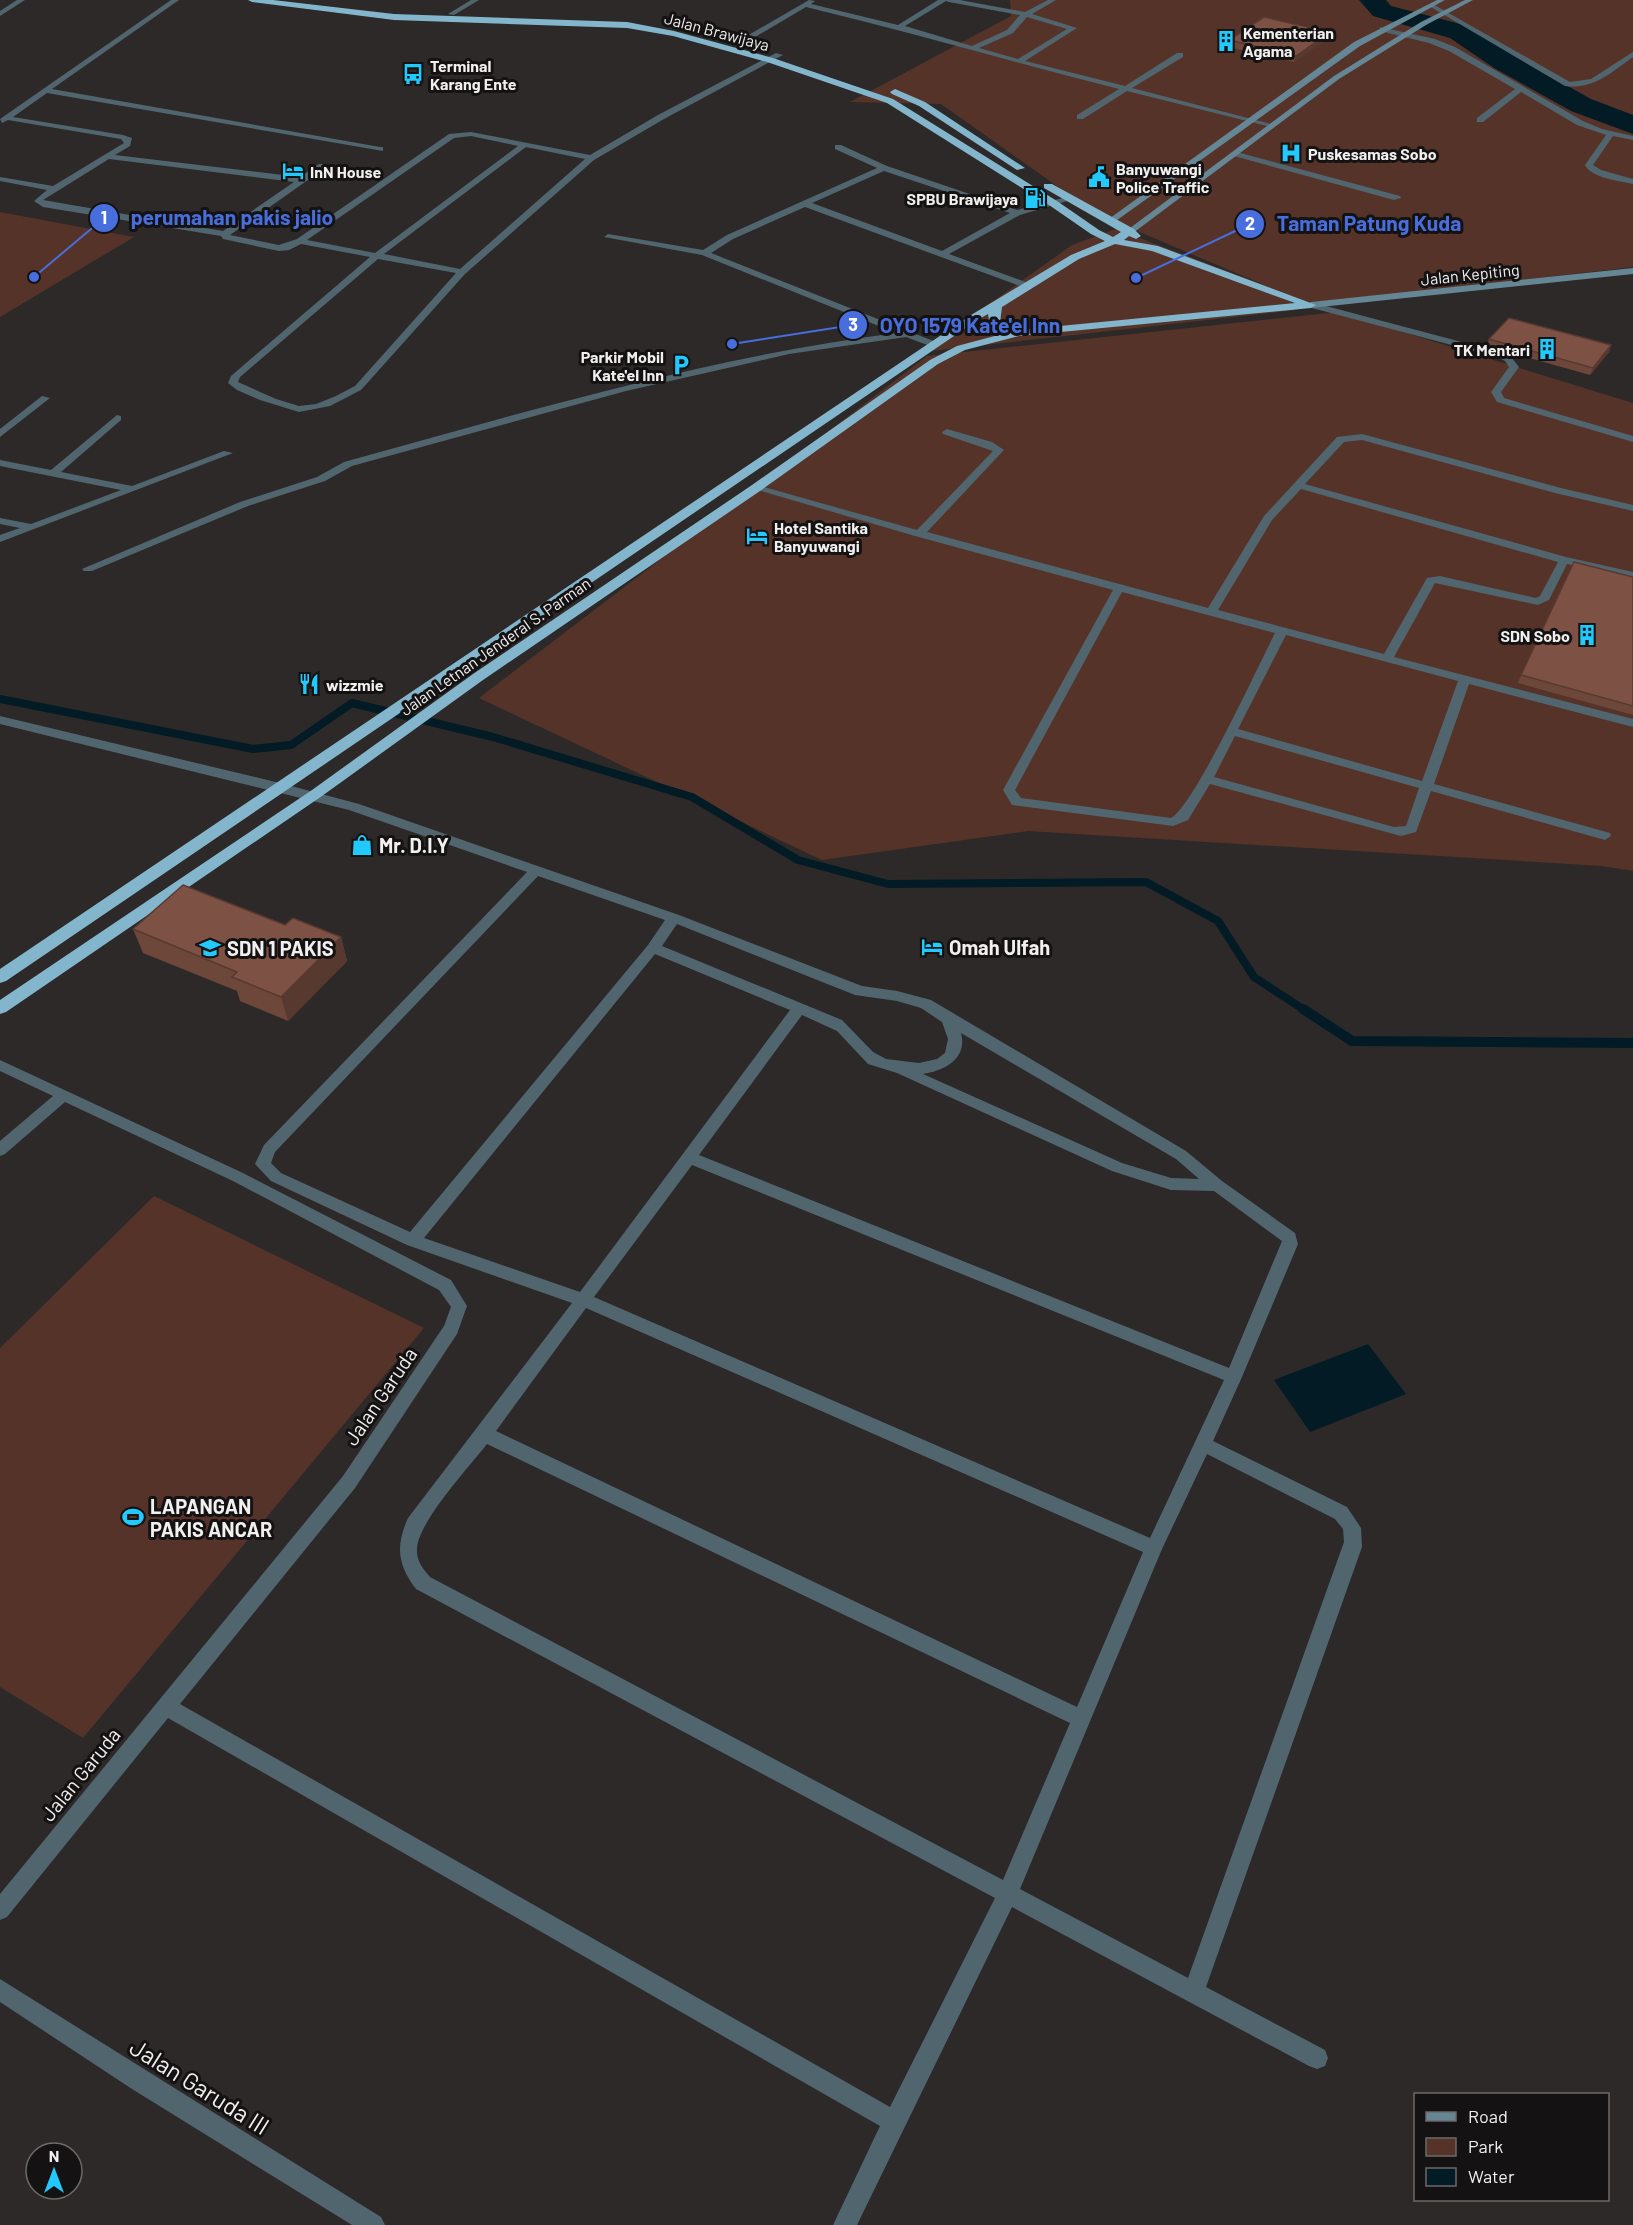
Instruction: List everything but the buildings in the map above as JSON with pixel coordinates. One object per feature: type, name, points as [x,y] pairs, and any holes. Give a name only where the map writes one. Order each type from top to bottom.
[{"type":"highway","name":"Jalan Brawijaya","points":[[252,0],[394,17],[635,26],[674,34],[881,87],[922,104],[1029,173]]},
{"type":"highway","name":"Jalan Brawijaya","points":[[286,0],[399,12],[628,19],[664,24],[736,44],[890,101],[1053,203],[1095,232],[1114,241],[1154,248]]},
{"type":"highway","points":[[1039,180],[1130,231],[1154,248],[1311,305]]},
{"type":"highway","points":[[1075,257],[1095,232],[1110,221]]},
{"type":"highway","points":[[1075,257],[1114,241],[1130,231]]},
{"type":"highway","name":"Jalan Letnan Jenderal S. Parman","points":[[0,977],[901,368],[933,344],[975,316],[998,305],[1075,257]]},
{"type":"highway","points":[[998,305],[994,314],[994,324],[1005,330],[1019,333]]},
{"type":"highway","name":"Jalan Letnan Jenderal S. Parman","points":[[0,1008],[314,795],[478,677],[756,488],[934,362],[961,348],[1019,333],[1311,305]]},
{"type":"main road","points":[[1110,221],[1357,44],[1442,0]]},
{"type":"main road","points":[[1130,231],[1237,154],[1271,125],[1382,47],[1434,17],[1470,0]]},
{"type":"main road","name":"Jalan Kepiting","points":[[1311,305],[1633,271]]},
{"type":"street","points":[[0,14],[22,0]]},
{"type":"street","points":[[3,121],[176,0]]},
{"type":"street","points":[[452,14],[476,0]]},
{"type":"street","points":[[736,44],[813,0]]},
{"type":"street","points":[[899,27],[943,0]]},
{"type":"street","points":[[949,0],[1026,14],[1073,28],[1019,62]]},
{"type":"street","points":[[974,48],[1010,31],[1015,23],[1026,14],[1053,0]]},
{"type":"street","points":[[805,5],[899,27],[1019,62],[1271,125]]},
{"type":"street","points":[[1431,5],[1568,84],[1578,86],[1588,84],[1633,54]]},
{"type":"street","points":[[1385,29],[1408,32],[1452,49],[1580,123],[1633,138]]},
{"type":"street","points":[[1080,117],[1180,55]]},
{"type":"street","points":[[524,145],[376,256],[236,376],[233,383],[240,388],[292,407],[305,409],[347,394],[369,379],[462,272],[591,158],[661,117],[774,58]]},
{"type":"street","points":[[1480,120],[1521,88]]},
{"type":"street","points":[[48,91],[380,148]]},
{"type":"street","points":[[0,108],[18,111]]},
{"type":"street","points":[[3,121],[123,137],[129,140],[127,144],[38,201],[43,204],[225,234],[226,237],[279,248],[286,248],[300,242],[452,136],[471,134],[591,158]]},
{"type":"street","points":[[1611,133],[1589,165],[1590,168],[1633,182]]},
{"type":"street","points":[[838,147],[884,168],[1017,213]]},
{"type":"street","points":[[1237,154],[1397,198]]},
{"type":"street","points":[[107,156],[302,180]]},
{"type":"street","points":[[225,234],[322,166]]},
{"type":"street","points":[[704,253],[730,237],[884,168]]},
{"type":"street","points":[[0,179],[55,189]]},
{"type":"street","points":[[941,255],[1017,213],[1070,199]]},
{"type":"street","points":[[806,204],[1028,285]]},
{"type":"street","points":[[608,237],[704,253],[933,344]]},
{"type":"street","points":[[300,242],[462,272]]},
{"type":"street","points":[[1311,305],[1500,355],[1508,359],[1514,367],[1496,392],[1500,400],[1633,439]]},
{"type":"street","points":[[88,569],[244,504],[321,479],[348,464],[626,389],[789,351],[906,334]]},
{"type":"street","points":[[0,434],[45,398]]},
{"type":"street","points":[[54,473],[117,418]]},
{"type":"street","points":[[919,534],[999,450],[988,444],[947,432]]},
{"type":"street","points":[[1211,612],[1268,518],[1341,439],[1362,437],[1548,488],[1633,508]]},
{"type":"street","points":[[0,539],[228,453]]},
{"type":"street","points":[[0,463],[134,489]]},
{"type":"street","points":[[1298,485],[1563,560],[1633,575]]},
{"type":"street","points":[[756,488],[1119,588],[1633,723]]},
{"type":"street","points":[[0,521],[33,527]]},
{"type":"street","points":[[1387,659],[1431,580],[1440,579],[1538,602],[1545,598],[1563,560]]},
{"type":"street","points":[[1119,588],[1009,790],[1017,802],[1173,822],[1183,817],[1207,780],[1282,631]]},
{"type":"street","points":[[1207,780],[1401,832],[1411,829],[1465,679]]},
{"type":"street","points":[[0,720],[283,785],[354,807],[534,872],[674,918],[860,991],[897,996],[926,1004],[1181,1155],[1218,1185],[1286,1233],[1290,1244],[1234,1377],[1154,1548],[1007,1895],[845,2225]]},
{"type":"street","points":[[1230,731],[1605,836]]},
{"type":"street","points":[[534,872],[269,1149],[263,1164],[276,1177],[413,1240],[584,1300],[1154,1548]]},
{"type":"street","points":[[413,1240],[653,948],[674,918]]},
{"type":"street","points":[[653,948],[837,1024],[847,1030],[861,1051],[870,1058],[1117,1167],[1171,1184],[1218,1185]]},
{"type":"street","points":[[799,1008],[584,1300],[414,1524],[408,1548],[411,1568],[423,1583],[1317,2058]]},
{"type":"street","points":[[894,1067],[913,1069],[932,1067],[947,1059],[955,1046],[954,1033],[948,1019]]},
{"type":"street","name":"Jalan Garuda","points":[[0,1065],[238,1177],[445,1285],[459,1306],[451,1329],[349,1482],[0,1910]]},
{"type":"street","points":[[0,1150],[64,1095]]},
{"type":"street","points":[[688,1157],[1234,1377]]},
{"type":"street","points":[[484,1434],[1082,1719]]},
{"type":"street","points":[[1193,1993],[1353,1547],[1354,1535],[1351,1523],[1341,1513],[1203,1444]]},
{"type":"street","points":[[165,1706],[894,2122]]},
{"type":"street","name":"Jalan Garuda III","points":[[0,1990],[140,2081],[373,2225]]},
{"type":"green space","points":[[1010,0],[1633,0],[1633,267],[1311,305],[1285,294],[1297,310],[922,352],[1072,245],[1116,229],[1269,287],[1095,213],[941,104],[850,102],[1011,16]]},
{"type":"green space","points":[[0,212],[134,237],[0,317]]},
{"type":"green space","points":[[1338,312],[1633,403],[1633,871],[1602,866],[1028,831],[822,860],[479,698],[927,356]]},
{"type":"green space","name":"LAPANGAN PAKIS ANCAR","points":[[154,1196],[424,1328],[83,1738],[0,1687],[0,1348]]},
{"type":"water","points":[[1368,1344],[1406,1394],[1310,1432],[1274,1380]]},
{"type":"waterway","points":[[1372,0],[1382,11],[1459,32],[1504,62],[1581,105],[1633,125]]},
{"type":"waterway","points":[[0,699],[253,749],[291,745],[352,703],[493,737],[692,797],[798,860],[888,884],[1146,882],[1218,921],[1254,977],[1306,1011]]},
{"type":"waterway","points":[[1303,1009],[1352,1041],[1633,1043]]},
{"type":"place","name":"Kementerian Agama","points":[[1226,41]]},
{"type":"place","name":"Terminal Karang Ente","points":[[413,74]]},
{"type":"place","name":"Puskesamas Sobo","points":[[1291,153]]},
{"type":"place","name":"InN House","points":[[293,171]]},
{"type":"place","name":"Banyuwangi Police Traffic","points":[[1099,177]]},
{"type":"place","name":"SPBU Brawijaya","points":[[1035,198]]},
{"type":"place","name":"perumahan pakis jalio","points":[[34,277]]},
{"type":"place","name":"Taman Patung Kuda","points":[[1136,278]]},
{"type":"place","name":"OYO 1579 Kate'el Inn","points":[[732,344]]},
{"type":"place","name":"TK Mentari","points":[[1547,349]]},
{"type":"place","name":"Parkir Mobil Kate'el Inn","points":[[681,365]]},
{"type":"place","name":"Hotel Santika Banyuwangi","points":[[757,536]]},
{"type":"place","name":"SDN Sobo","points":[[1587,635]]},
{"type":"place","name":"wizzmie","points":[[309,684]]},
{"type":"place","name":"Mr. D.I.Y","points":[[362,845]]},
{"type":"place","name":"Omah Ulfah","points":[[932,947]]},
{"type":"place","name":"SDN 1 PAKIS","points":[[210,948]]},
{"type":"place","name":"LAPANGAN PAKIS ANCAR","points":[[133,1517]]}]
